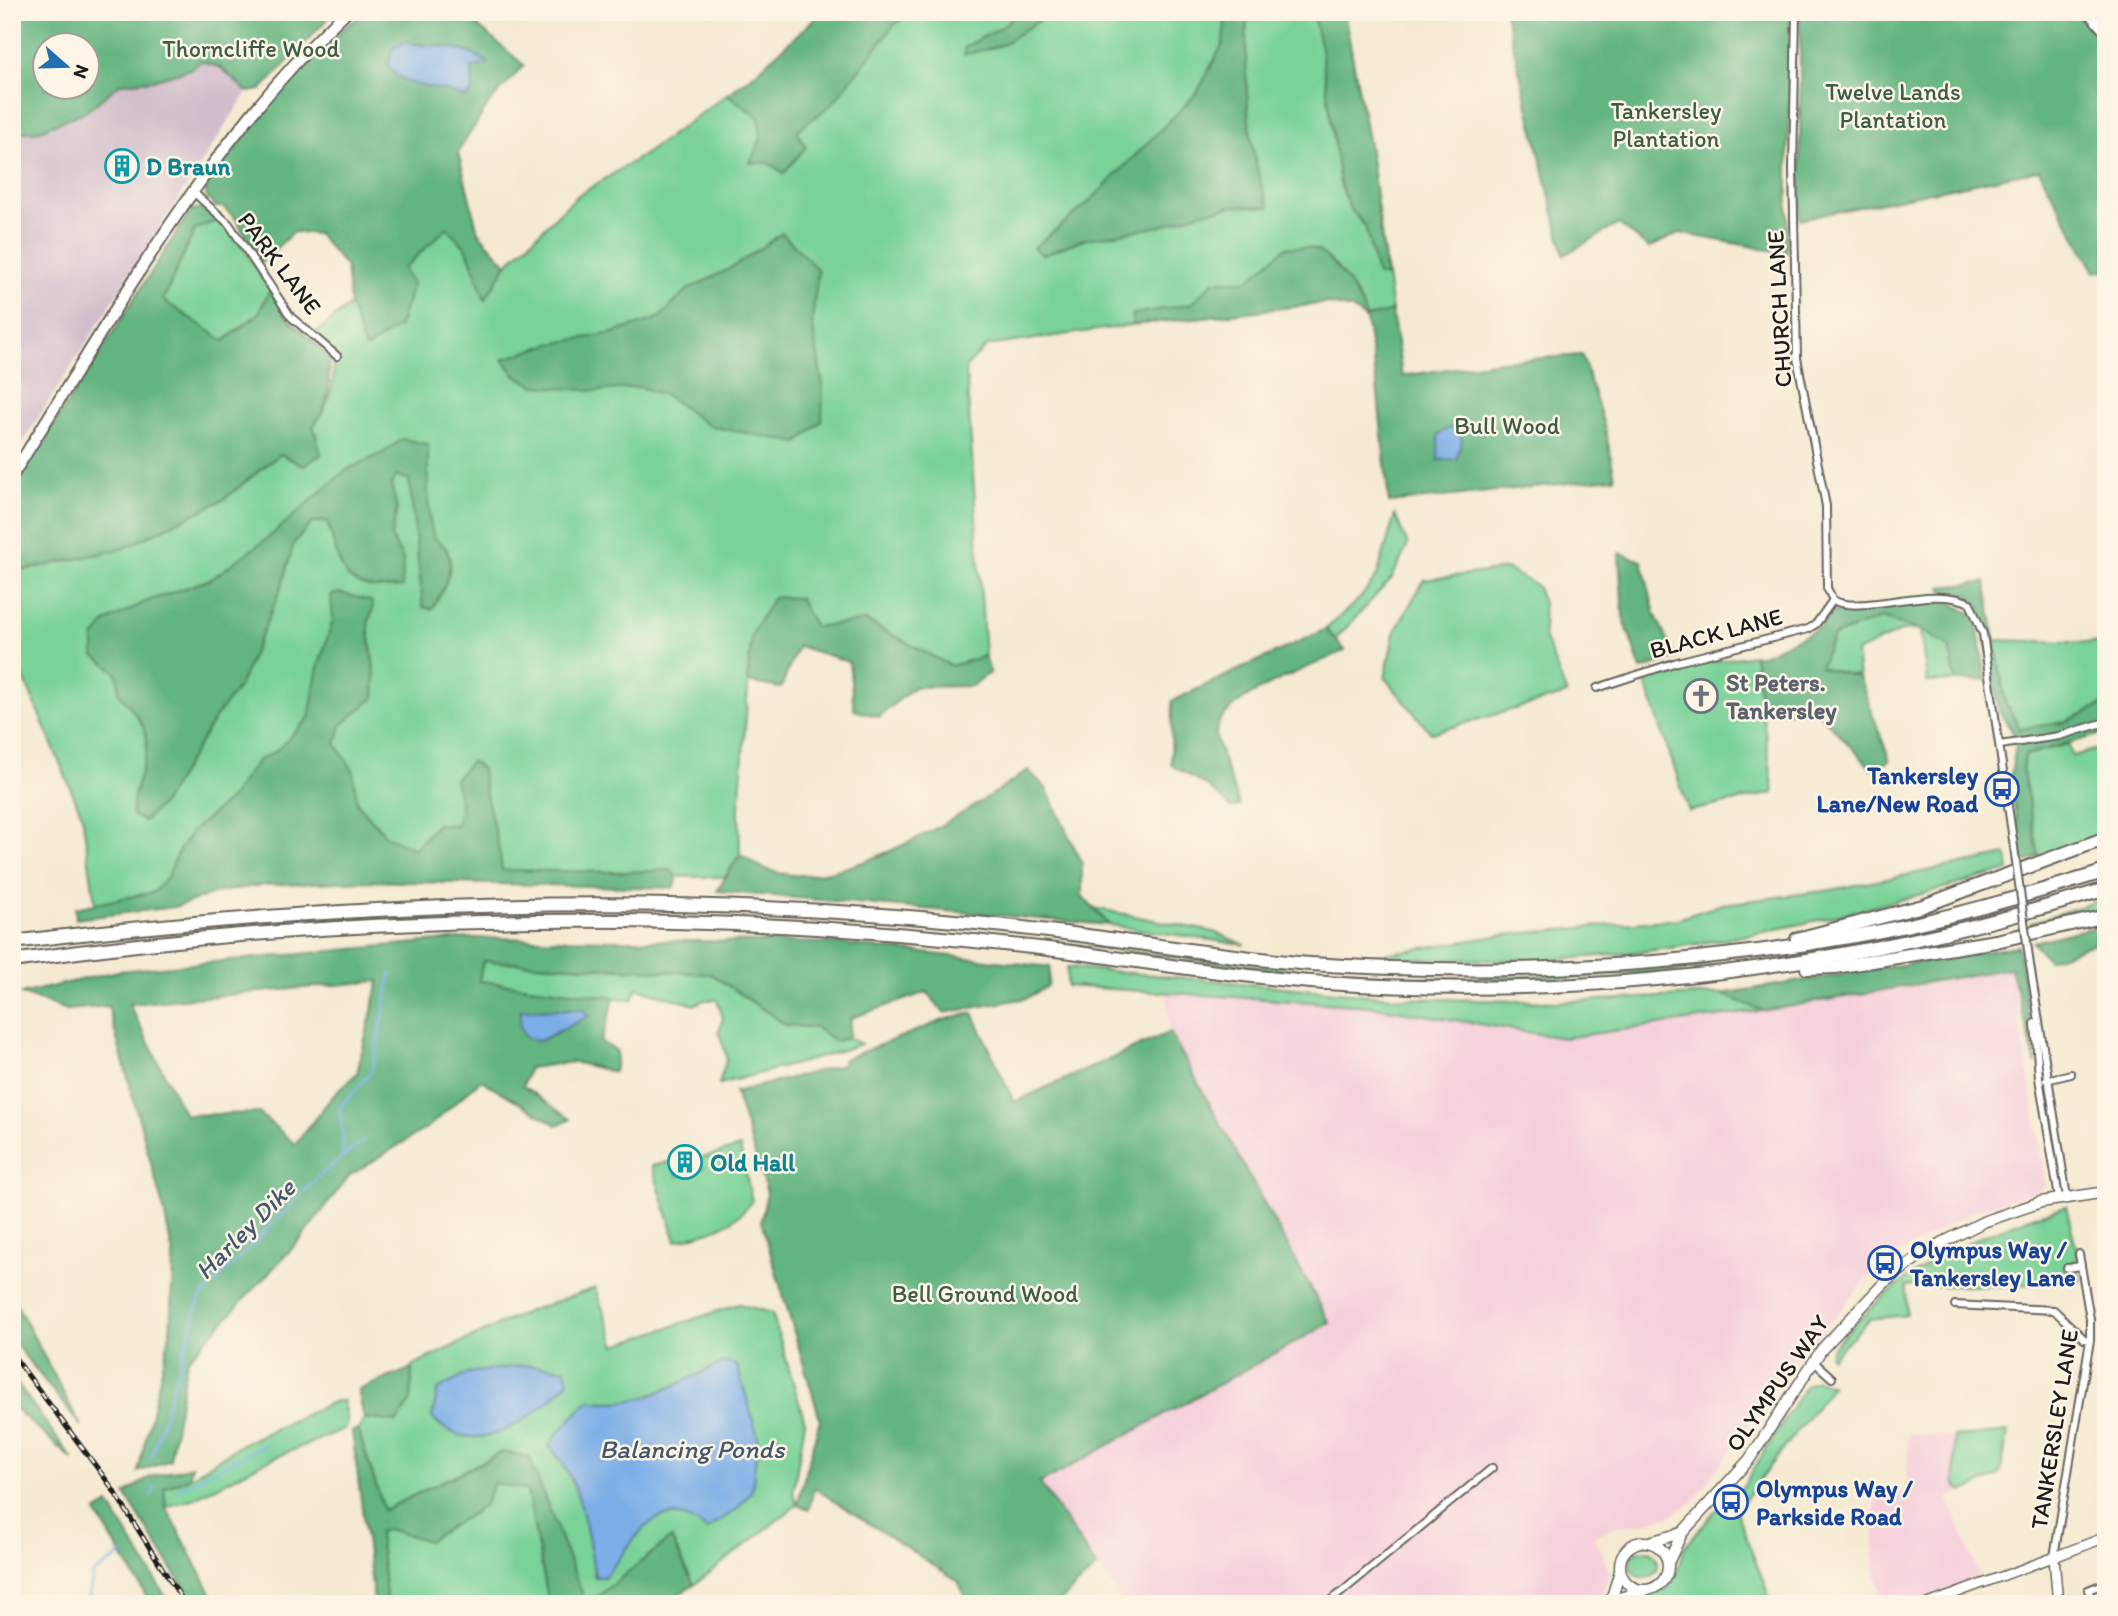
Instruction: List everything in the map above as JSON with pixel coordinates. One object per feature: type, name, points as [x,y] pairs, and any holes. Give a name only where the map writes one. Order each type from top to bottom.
[{"type":"highway","points":[[12,476],[192,191],[265,95],[299,56],[346,12]]},
{"type":"highway","points":[[2090,12],[2106,32]]},
{"type":"highway","points":[[1762,951],[1817,933],[1948,898],[2106,838]]},
{"type":"highway","points":[[12,942],[285,914],[526,904],[806,910],[1050,932],[1307,963],[1409,969],[1491,970],[1634,964],[1762,951],[1855,936],[1940,917],[2106,871]]},
{"type":"highway","points":[[1773,968],[1943,935],[2106,889]]},
{"type":"highway","points":[[12,961],[269,933],[491,922],[634,922],[790,927],[1048,949],[1283,979],[1417,987],[1582,985],[1773,968],[1835,967],[1996,942],[2106,916]]},
{"type":"main road","name":"OLYMPUS WAY","points":[[1611,1602],[1651,1590],[1665,1580],[1668,1563],[1682,1533],[1749,1461],[1813,1361],[1853,1314],[1886,1281],[1926,1251],[1983,1222],[2063,1197],[2106,1192]]},
{"type":"main road","name":"OLYMPUS WAY","points":[[1611,1602],[1626,1549],[1632,1545],[1682,1533]]},
{"type":"main road","points":[[2058,1604],[2054,1557],[2106,1537]]},
{"type":"main road","points":[[1647,1542],[1661,1549],[1668,1563]]},
{"type":"main road","points":[[1620,1571],[1628,1585],[1643,1591]]},
{"type":"street","name":"CHURCH LANE","points":[[1796,12],[1793,182],[1797,358],[1802,395],[1820,467],[1826,506],[1827,588],[1833,600]]},
{"type":"street","name":"PARK LANE","points":[[192,191],[229,224],[291,317],[337,356]]},
{"type":"street","points":[[1833,600],[1852,604],[1943,595],[1970,603],[1983,634],[2063,1197]]},
{"type":"street","name":"BLACK LANE","points":[[1597,688],[1677,662],[1808,629],[1816,624],[1833,600]]},
{"type":"street","points":[[2000,745],[2059,736],[2106,722]]},
{"type":"street","points":[[2036,1003],[2036,1053],[2063,1197]]},
{"type":"street","points":[[2047,1079],[2071,1074]]},
{"type":"street","points":[[2042,1095],[2047,1079]]},
{"type":"street","name":"TANKERSLEY LANE","points":[[2054,1557],[2090,1340],[2079,1254]]},
{"type":"street","points":[[2067,1268],[2081,1266]]},
{"type":"street","points":[[1955,1305],[2054,1310],[2084,1339],[2090,1340]]},
{"type":"street","points":[[1813,1361],[1832,1378]]},
{"type":"street","points":[[1327,1604],[1432,1514],[1492,1468]]},
{"type":"street","points":[[1932,1603],[2054,1557]]},
{"type":"street","points":[[2094,1604],[2088,1590],[2106,1583]]},
{"type":"shaded area","points":[[201,61],[221,68],[247,92],[12,459],[12,139],[19,132],[35,132],[87,111],[98,102],[102,102],[102,98],[120,83],[153,80],[193,68]]},
{"type":"shaded area","points":[[2011,968],[2046,1185],[2040,1190],[1972,1211],[1879,1265],[1787,1372],[1693,1502],[1670,1516],[1635,1525],[1619,1525],[1594,1537],[1610,1573],[1606,1589],[1593,1604],[1125,1604],[1040,1483],[1330,1322],[1170,1032],[1167,994],[1369,1006],[1563,1038],[1940,983]]},
{"type":"shaded area","points":[[1908,1434],[1954,1437],[1955,1485],[1962,1492],[1948,1498],[1980,1577],[1908,1604],[1886,1604],[1875,1576],[1875,1494],[1906,1494]]},
{"type":"green space","name":"Thorncliffe Wood","points":[[12,12],[334,12],[261,90],[247,92],[221,68],[201,61],[193,68],[153,80],[121,83],[102,99],[102,32],[32,32],[32,102],[98,102],[87,111],[35,132],[19,132],[12,139]]},
{"type":"green space","points":[[365,12],[461,12],[524,65],[490,102],[458,152],[478,232],[507,264],[485,300],[467,249],[447,228],[403,269],[413,284],[399,326],[365,349],[350,304],[346,267],[318,234],[293,232],[261,263],[235,218],[223,207],[216,207],[207,198],[205,189],[258,117],[320,46]],"holes":[[[404,43],[458,49],[487,62],[472,68],[473,90],[466,98],[452,90]]]},
{"type":"green space","points":[[822,12],[1344,12],[1370,151],[1392,311],[1366,319],[1352,309],[1326,303],[1132,325],[987,346],[966,367],[985,656],[951,666],[866,621],[815,627],[799,598],[752,634],[739,809],[740,854],[725,877],[499,875],[256,867],[96,908],[82,815],[12,650],[12,563],[25,570],[223,500],[280,454],[321,455],[313,426],[328,401],[334,370],[328,352],[311,337],[351,304],[403,269],[447,227],[467,249],[485,299],[507,264],[577,196],[645,154],[752,76]]},
{"type":"green space","points":[[822,12],[912,12],[894,25],[832,104],[797,131],[806,147],[784,173],[768,163],[750,163],[761,138],[759,118],[727,94],[752,76]]},
{"type":"green space","points":[[1019,12],[1051,12],[1002,45],[964,55],[965,47],[1000,28]]},
{"type":"green space","points":[[1226,12],[1247,12],[1248,111],[1255,160],[1269,207],[1234,206],[1199,213],[1162,226],[1081,240],[1043,255],[1033,248],[1086,205],[1197,93],[1223,43]]},
{"type":"green space","points":[[1312,12],[1344,12],[1370,151],[1386,277],[1377,275],[1365,226],[1350,209],[1340,184],[1321,48]]},
{"type":"green space","name":"Tankersley Plantation","points":[[1505,12],[1790,12],[1787,253],[1679,233],[1649,248],[1619,224],[1564,255]]},
{"type":"green space","name":"Twelve Lands Plantation","points":[[1800,12],[2071,12],[2085,21],[2106,47],[2106,270],[2095,272],[2039,170],[1800,219]]},
{"type":"green space","points":[[202,208],[218,220],[195,229],[163,300],[224,341],[258,314],[270,290],[287,317],[329,357],[326,402],[313,426],[321,454],[304,466],[280,454],[223,500],[122,549],[25,570],[12,563],[12,490],[191,210]]},
{"type":"green space","points":[[218,220],[243,247],[270,290],[258,314],[224,341],[163,300],[195,229]]},
{"type":"green space","points":[[782,233],[818,270],[812,323],[823,386],[822,421],[798,443],[709,426],[667,396],[640,387],[596,391],[535,386],[515,375],[503,359],[550,344],[613,333],[659,318],[687,290],[733,267]]},
{"type":"green space","name":"Bull Wood","points":[[1286,247],[1314,249],[1330,260],[1353,290],[1366,318],[1392,311],[1402,376],[1500,361],[1582,355],[1605,428],[1615,478],[1389,503],[1377,386],[1366,319],[1352,309],[1326,303],[1132,325],[1133,314],[1191,304],[1214,281],[1247,281]]},
{"type":"green space","points":[[402,439],[428,444],[431,528],[434,537],[446,548],[449,556],[447,580],[432,609],[423,607],[409,479],[397,476],[391,484],[397,509],[391,537],[403,559],[402,587],[366,587],[355,582],[341,566],[327,521],[312,523],[294,543],[282,586],[240,685],[215,718],[163,803],[144,821],[133,816],[147,740],[139,719],[118,691],[116,673],[94,656],[94,638],[106,622],[145,602],[211,579],[269,537],[346,470],[383,453]]},
{"type":"green space","points":[[1395,515],[1408,545],[1392,578],[1335,640],[1326,629],[1360,598],[1377,576]]},
{"type":"green space","points":[[1619,553],[1642,561],[1655,614],[1676,658],[1641,670],[1623,616]]},
{"type":"green space","points":[[1507,569],[1537,586],[1543,603],[1544,636],[1567,694],[1431,733],[1385,678],[1394,633],[1424,580]]},
{"type":"green space","points":[[1986,582],[2005,702],[2020,729],[2065,722],[2106,703],[2106,733],[2025,755],[2022,767],[2039,857],[2023,863],[2010,780],[2017,739],[1999,711],[1980,606],[1970,597],[1943,591],[1941,587]]},
{"type":"green space","points":[[340,593],[371,601],[373,608],[368,624],[375,675],[374,698],[341,725],[336,744],[353,770],[357,803],[386,836],[414,849],[437,824],[456,825],[461,810],[455,779],[471,761],[482,769],[502,870],[672,870],[677,881],[673,888],[367,881],[262,885],[219,892],[175,907],[76,919],[75,908],[154,892],[168,876],[177,854],[192,831],[229,800],[257,761],[276,751],[309,718],[317,671],[333,620],[331,595]]},
{"type":"green space","points":[[773,597],[799,598],[815,627],[866,621],[951,666],[985,656],[990,672],[972,686],[914,687],[879,717],[854,710],[849,662],[798,646],[781,688],[747,682],[752,634]]},
{"type":"green space","points":[[1948,601],[1970,613],[1977,623],[1986,680],[1956,681],[1949,647],[1920,630],[1881,618],[1833,636],[1820,667],[1859,677],[1890,761],[1872,769],[1817,711],[1762,712],[1754,655],[1762,655],[1819,628],[1831,612]]},
{"type":"green space","points":[[1881,618],[1920,630],[1901,631],[1856,652],[1859,677],[1820,667],[1833,636]]},
{"type":"green space","points":[[1326,629],[1345,650],[1270,684],[1232,708],[1220,720],[1217,740],[1240,806],[1231,808],[1207,786],[1171,765],[1172,701]]},
{"type":"green space","points":[[1920,630],[1949,647],[1956,681],[1927,682]]},
{"type":"green space","points":[[1995,640],[2106,643],[2106,703],[2065,722],[2020,729],[2005,702]]},
{"type":"green space","points":[[1754,655],[1774,793],[1689,811],[1644,678],[1678,667]]},
{"type":"green space","points":[[2069,744],[2072,756],[2106,747],[2106,833],[2039,857],[2022,767],[2026,755]]},
{"type":"green space","points":[[1028,770],[1046,788],[1082,863],[1082,896],[1109,925],[717,891],[740,854],[763,868],[779,873],[807,875],[839,870],[873,858],[943,824]]},
{"type":"green space","points":[[2007,855],[2009,870],[1857,911],[1704,943],[1600,956],[1542,959],[1366,957],[1503,935],[1677,919],[1723,904],[1831,890]]},
{"type":"green space","points":[[2106,898],[2106,909],[2102,911],[2032,928],[2031,923]]},
{"type":"green space","points":[[1094,908],[1214,932],[1245,945],[1109,925]]},
{"type":"green space","points":[[2106,924],[2106,939],[2048,960],[2033,942]]},
{"type":"green space","points":[[469,938],[835,943],[1050,967],[1048,986],[1027,998],[944,1013],[927,992],[851,1018],[849,1038],[835,1041],[816,1028],[786,1025],[711,974],[483,961],[479,981],[615,997],[601,1042],[617,1051],[614,1072],[573,1062],[529,1068],[523,1086],[570,1119],[557,1125],[481,1080],[428,1127],[349,1176],[300,1240],[187,1360],[170,1460],[138,1472],[170,1334],[173,1255],[164,1211],[108,1006],[67,1010],[21,994],[118,971]],"holes":[[[379,981],[357,1073],[332,1097],[295,1144],[259,1113],[185,1115],[129,1004]],[[565,1009],[560,1031],[539,1041],[521,1011]]]},
{"type":"green space","points":[[1069,944],[1303,970],[1436,978],[1600,974],[1711,964],[1690,970],[1555,980],[1396,979],[1284,972]]},
{"type":"green space","points":[[2018,946],[2036,1064],[2011,968],[1764,1011],[1721,994]]},
{"type":"green space","points":[[483,961],[711,974],[786,1025],[816,1028],[835,1041],[849,1038],[861,1044],[719,1084],[727,1058],[719,1032],[723,1018],[717,1000],[704,1000],[695,1005],[637,988],[632,1000],[478,981]]},
{"type":"green space","points":[[1067,967],[1403,998],[1558,1002],[1721,994],[1774,1009],[1563,1038],[1369,1006],[1067,986]]},
{"type":"green space","name":"Bell Ground Wood","points":[[973,1013],[1014,1102],[1170,1032],[1330,1323],[1040,1483],[1097,1567],[1057,1604],[968,1604],[958,1581],[814,1488],[809,1509],[797,1505],[820,1419],[761,1221],[767,1193],[735,1092],[842,1065],[844,1059],[946,1019]]},
{"type":"green space","points":[[740,1147],[752,1201],[728,1223],[676,1241],[652,1166],[673,1161],[678,1176],[703,1168],[701,1158]]},
{"type":"green space","points":[[2066,1206],[2078,1256],[2074,1264],[2065,1266],[2066,1271],[2079,1273],[2081,1280],[2005,1286],[1906,1286],[1907,1315],[1870,1319],[1831,1358],[1829,1355],[1838,1341],[1879,1300],[1928,1265],[1980,1237]]},
{"type":"green space","points":[[595,1288],[616,1345],[739,1304],[772,1313],[805,1422],[793,1492],[797,1505],[694,1585],[671,1538],[592,1601],[583,1598],[529,1457],[502,1452],[384,1510],[358,1430],[364,1418],[397,1422],[411,1400],[412,1368],[417,1363],[526,1312]]},
{"type":"green space","points":[[12,1296],[81,1426],[12,1340]]},
{"type":"green space","points":[[412,1368],[411,1400],[397,1422],[364,1418],[358,1390]]},
{"type":"green space","points":[[12,1376],[73,1460],[12,1406]]},
{"type":"green space","points":[[1817,1380],[1832,1386],[1736,1511],[1772,1604],[1630,1604],[1666,1589],[1676,1573],[1685,1546],[1714,1512],[1736,1497],[1806,1385]]},
{"type":"green space","points":[[335,1401],[343,1401],[347,1424],[344,1429],[264,1462],[195,1498],[166,1507],[164,1488],[189,1478],[242,1444]]},
{"type":"green space","points":[[358,1430],[384,1510],[503,1452],[529,1457],[584,1598],[592,1601],[671,1538],[694,1585],[662,1604],[549,1604],[527,1490],[494,1483],[484,1506],[428,1541],[388,1529],[379,1532],[387,1604],[368,1604],[374,1601],[352,1431]]},
{"type":"green space","points":[[2008,1432],[2000,1475],[1962,1492],[1955,1485],[1954,1437]]},
{"type":"green space","points":[[192,1466],[189,1478],[164,1488],[166,1507],[217,1604],[194,1604],[125,1494],[150,1477]]},
{"type":"green space","points":[[494,1482],[527,1490],[549,1604],[387,1604],[378,1532],[388,1529],[428,1541]]},
{"type":"green space","points":[[109,1504],[170,1604],[151,1604],[96,1512]]},
{"type":"green space","points":[[1644,1550],[1654,1554],[1658,1564],[1654,1574],[1644,1578],[1634,1574],[1630,1564],[1634,1554]]},
{"type":"water","points":[[404,43],[459,50],[488,63],[472,68],[473,91],[465,98],[414,84],[395,74],[388,66],[392,49]]},
{"type":"water","points":[[1451,427],[1462,438],[1457,459],[1438,460],[1438,435]]},
{"type":"water","points":[[582,1009],[589,1016],[539,1041],[525,1037],[520,1027],[521,1010]]},
{"type":"water","name":"Balancing Ponds","points":[[724,1362],[737,1365],[758,1437],[752,1491],[737,1509],[707,1530],[689,1519],[673,1515],[660,1518],[637,1536],[604,1577],[595,1577],[586,1525],[576,1491],[560,1459],[549,1446],[555,1436],[589,1400],[608,1402],[642,1398]]},
{"type":"water","points":[[526,1365],[565,1369],[568,1382],[539,1409],[504,1431],[467,1437],[449,1431],[432,1417],[438,1390],[468,1373]]},
{"type":"waterway","name":"Harley Dike","points":[[344,1156],[340,1107],[372,1070],[391,974]]},
{"type":"waterway","name":"Harley Dike","points":[[152,1456],[200,1298],[320,1175],[364,1140]]},
{"type":"waterway","points":[[178,1489],[263,1445]]},
{"type":"waterway","name":"Harley Dike","points":[[151,1496],[156,1486]]},
{"type":"waterway","name":"Harley Dike","points":[[88,1604],[93,1574],[123,1553]]},
{"type":"railway","points":[[12,1354],[110,1485],[185,1604]]},
{"type":"place","name":"D Braun","points":[[122,166]]},
{"type":"place","name":"St Peters. Tankersley","points":[[1701,696]]},
{"type":"place","name":"Tankersley Lane/New Road","points":[[2002,789]]},
{"type":"place","name":"Old Hall","points":[[685,1162]]},
{"type":"place","name":"Olympus Way / Tankersley Lane","points":[[1885,1263]]},
{"type":"place","name":"Olympus Way / Parkside Road","points":[[1731,1502]]}]
